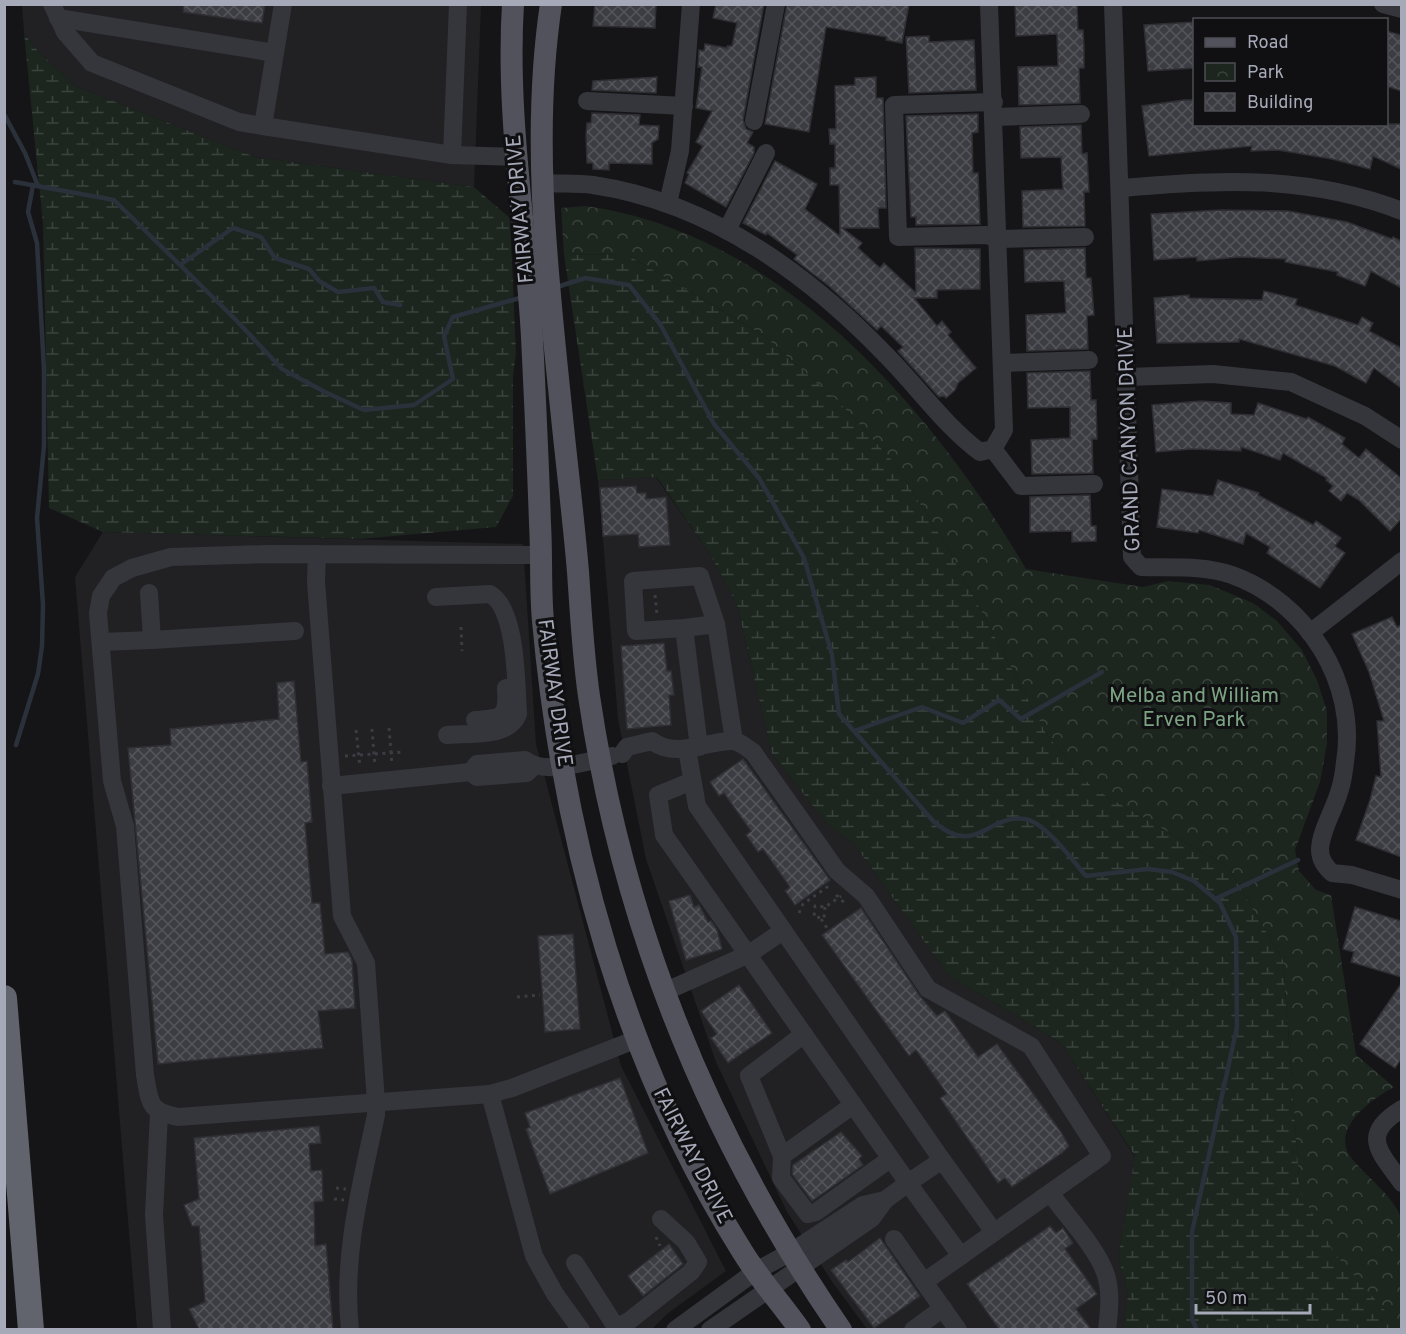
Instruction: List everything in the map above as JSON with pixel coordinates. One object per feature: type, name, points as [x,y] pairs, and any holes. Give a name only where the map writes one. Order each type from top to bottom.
[{"type":"highway","points":[[4,998],[31,1329]]},
{"type":"main road","name":"FAIRWAY DRIVE","points":[[513,4],[511,79],[516,157],[536,242],[542,332],[586,676],[611,756],[635,899],[664,992],[697,1078],[744,1174],[841,1329]]},
{"type":"main road","name":"FAIRWAY DRIVE","points":[[536,242],[543,183],[545,85],[551,4]]},
{"type":"main road","name":"FAIRWAY DRIVE","points":[[542,332],[543,623],[562,765],[591,896],[637,1039],[706,1188],[756,1271],[800,1329]]},
{"type":"street","points":[[263,126],[283,4]]},
{"type":"street","points":[[452,155],[458,4]]},
{"type":"street","points":[[668,203],[680,152],[691,4]]},
{"type":"street","points":[[754,121],[776,4]]},
{"type":"street","points":[[543,183],[592,185],[668,203],[727,230],[765,252],[798,276],[856,326],[910,379],[960,437],[980,452],[993,449],[1004,429],[989,4]]},
{"type":"street","name":"GRAND CANYON DRIVE","points":[[1113,4],[1128,377],[1132,531],[1130,545],[1136,563],[1142,567],[1192,567],[1231,575],[1252,584],[1294,612],[1328,657],[1338,683],[1347,732],[1340,789],[1320,849],[1323,864],[1332,873],[1352,875],[1401,891]]},
{"type":"street","points":[[1383,4],[1401,9]]},
{"type":"street","points":[[55,11],[274,53]]},
{"type":"street","points":[[55,11],[79,51],[92,63],[239,122],[452,155],[516,157]]},
{"type":"street","points":[[586,101],[684,106]]},
{"type":"street","points":[[1081,114],[894,105],[898,237],[987,235],[998,239],[1085,237]]},
{"type":"street","points":[[727,230],[766,153]]},
{"type":"street","points":[[1122,188],[1209,180],[1295,184],[1363,198],[1401,211]]},
{"type":"street","points":[[1002,363],[1089,360]]},
{"type":"street","points":[[1128,377],[1213,374],[1291,382],[1365,416],[1401,440]]},
{"type":"street","points":[[993,449],[1021,486],[1094,484]]},
{"type":"street","points":[[317,554],[316,582],[342,916],[366,963],[376,1102],[376,1115],[353,1225],[347,1267],[350,1329]]},
{"type":"street","points":[[541,555],[317,554],[171,557],[132,568],[113,578],[101,596],[98,613],[112,781],[125,826],[145,1075],[153,1108],[159,1113],[178,1117],[490,1094],[512,1088],[637,1039]]},
{"type":"street","points":[[1310,633],[1401,561]]},
{"type":"street","points":[[717,624],[636,631],[633,581],[700,576],[717,624],[734,741]]},
{"type":"street","points":[[149,593],[152,640]]},
{"type":"street","points":[[436,597],[490,594],[503,605],[505,619],[513,636],[517,718],[511,725],[502,729],[447,729]]},
{"type":"street","points":[[684,628],[693,748],[692,781],[697,806],[994,1232]]},
{"type":"street","points":[[101,642],[295,631]]},
{"type":"street","points":[[331,786],[471,772],[477,777],[527,773],[533,767],[562,765],[611,756],[628,759],[655,753],[660,747],[693,748],[734,741],[753,752],[843,876],[866,896],[928,989],[1031,1046],[1102,1156],[924,1282]]},
{"type":"street","points":[[692,781],[658,795],[664,835],[890,1159],[961,1256]]},
{"type":"street","points":[[664,992],[749,954],[783,931]]},
{"type":"street","points":[[804,1034],[749,1076],[782,1156],[781,1178],[808,1214],[816,1212],[890,1159]]},
{"type":"street","points":[[490,1094],[534,1256],[555,1294],[581,1329]]},
{"type":"street","points":[[782,1156],[853,1105]]},
{"type":"street","points":[[1401,1109],[1382,1124],[1375,1138],[1378,1151],[1401,1183]]},
{"type":"street","points":[[159,1113],[154,1215],[162,1329]]},
{"type":"street","points":[[675,1329],[756,1271],[796,1260],[872,1218],[885,1200],[942,1160]]},
{"type":"street","points":[[1051,1194],[1099,1259],[1107,1276],[1109,1296],[1107,1329]]},
{"type":"street","points":[[575,1263],[614,1324],[621,1325],[629,1321],[691,1272],[698,1262],[686,1242],[661,1219]]},
{"type":"street","points":[[894,1239],[958,1329]]},
{"type":"street","points":[[710,1329],[770,1289],[796,1260]]},
{"type":"street","points":[[913,1329],[943,1308]]},
{"type":"path","points":[[654,579],[658,630]]},
{"type":"path","points":[[461,627],[462,651]]},
{"type":"path","points":[[377,781],[391,753],[389,728]]},
{"type":"path","points":[[372,729],[377,781]]},
{"type":"path","points":[[356,730],[359,756],[377,781]]},
{"type":"path","points":[[329,758],[403,752]]},
{"type":"path","points":[[799,913],[806,902],[843,876]]},
{"type":"path","points":[[836,895],[846,904]]},
{"type":"path","points":[[806,902],[814,908]]},
{"type":"path","points":[[814,908],[818,905],[825,907],[826,914],[820,919]]},
{"type":"path","points":[[814,908],[814,916],[820,919],[829,931]]},
{"type":"path","points":[[517,997],[540,994]]},
{"type":"shaded area","points":[[22,5],[481,5],[474,187],[255,157],[75,86],[38,51],[24,33]]},
{"type":"shaded area","points":[[656,477],[711,556],[737,605],[772,754],[827,824],[854,844],[949,976],[1061,1043],[1135,1157],[1118,1257],[1128,1295],[1123,1329],[867,1329],[833,1283],[787,1212],[716,1062],[646,859],[618,719],[598,480]]},
{"type":"shaded area","points":[[103,532],[523,544],[536,744],[621,1066],[726,1271],[667,1314],[652,1329],[137,1329],[75,577]]},
{"type":"green space","points":[[24,33],[38,51],[75,86],[255,157],[474,187],[510,218],[516,353],[513,376],[513,496],[496,527],[360,539],[103,532],[49,508],[43,224]]},
{"type":"green space","name":"Melba and William Erven Park","points":[[585,206],[656,222],[723,251],[785,290],[843,337],[897,391],[945,448],[1026,569],[1143,587],[1168,581],[1210,585],[1253,603],[1277,621],[1302,650],[1317,680],[1327,711],[1327,744],[1320,782],[1295,850],[1299,871],[1316,890],[1331,895],[1356,1055],[1394,1087],[1365,1107],[1349,1127],[1345,1138],[1346,1149],[1353,1160],[1384,1192],[1400,1215],[1403,1251],[1401,1329],[1334,1253],[1300,1191],[1283,960],[1228,867],[1093,788],[1047,735],[948,548],[893,461],[838,401],[763,335],[626,254],[564,255],[561,208]]},
{"type":"green space","points":[[626,254],[763,335],[838,401],[893,461],[948,548],[1047,735],[1093,788],[1228,867],[1283,960],[1300,1191],[1401,1322],[1401,1329],[1123,1329],[1128,1295],[1118,1257],[1135,1156],[1061,1043],[949,976],[854,844],[827,824],[772,754],[737,605],[711,556],[657,477],[598,480],[564,255]]},
{"type":"building","points":[[184,4],[265,4],[262,23],[183,12]]},
{"type":"building","points":[[595,4],[656,4],[655,28],[593,26]]},
{"type":"building","points":[[716,4],[764,4],[743,120],[746,129],[753,132],[747,143],[754,147],[754,153],[726,207],[685,183],[689,174],[687,173],[703,146],[696,142],[712,111],[696,108],[702,67],[698,67],[699,50],[704,51],[705,44],[727,48],[727,46],[732,46],[737,23],[713,18]]},
{"type":"building","points":[[787,4],[909,4],[902,43],[886,40],[887,37],[826,27],[809,132],[765,124]]},
{"type":"building","points":[[1015,4],[1077,4],[1078,30],[1083,30],[1084,47],[1084,68],[1079,68],[1080,103],[1019,105],[1018,67],[1058,66],[1057,34],[1016,36]]},
{"type":"building","points":[[1193,22],[1193,68],[1148,71],[1144,25]]},
{"type":"building","points":[[1388,32],[1401,35],[1401,91],[1388,87]]},
{"type":"building","points":[[929,36],[929,42],[974,40],[976,90],[909,93],[906,37]]},
{"type":"building","points":[[657,77],[656,93],[592,90],[593,81]]},
{"type":"building","points":[[876,77],[876,98],[883,98],[886,208],[878,208],[879,228],[842,228],[862,243],[858,248],[880,268],[884,263],[916,293],[915,248],[980,249],[980,289],[937,290],[937,298],[914,298],[937,326],[942,321],[951,332],[948,335],[976,368],[958,383],[955,390],[946,398],[939,397],[898,351],[903,347],[881,326],[877,330],[829,286],[794,259],[797,255],[767,233],[766,235],[743,223],[775,161],[817,184],[805,209],[840,236],[839,185],[830,185],[830,168],[835,168],[835,144],[830,144],[829,129],[836,129],[835,86],[855,85],[855,78]]},
{"type":"building","points":[[1193,100],[1193,126],[1388,126],[1388,124],[1401,124],[1401,169],[1373,156],[1370,169],[1332,159],[1278,150],[1251,151],[1252,146],[1149,156],[1142,106]]},
{"type":"building","points":[[592,113],[640,115],[639,125],[659,126],[658,139],[652,143],[652,164],[609,163],[609,170],[593,169],[593,163],[587,163],[586,135],[587,123],[591,123]]},
{"type":"building","points":[[978,114],[978,132],[972,133],[973,173],[978,173],[980,224],[916,225],[916,217],[911,217],[906,116]]},
{"type":"building","points":[[1081,125],[1082,154],[1087,153],[1089,192],[1084,192],[1085,226],[1023,227],[1022,191],[1063,189],[1061,157],[1021,158],[1020,127]]},
{"type":"building","points":[[1221,210],[1288,211],[1347,222],[1392,239],[1393,237],[1401,241],[1401,288],[1371,271],[1365,286],[1337,275],[1338,272],[1285,262],[1286,259],[1240,257],[1197,261],[1197,257],[1154,260],[1151,214]]},
{"type":"building","points":[[1085,248],[1086,278],[1091,278],[1094,315],[1087,316],[1088,349],[1027,351],[1026,315],[1066,313],[1064,281],[1025,282],[1024,250]]},
{"type":"building","points":[[1264,291],[1297,299],[1295,305],[1358,325],[1362,317],[1373,323],[1369,331],[1401,348],[1401,388],[1374,368],[1366,383],[1335,366],[1239,339],[1239,342],[1157,343],[1154,298],[1189,295],[1189,298],[1262,300]]},
{"type":"building","points":[[1090,371],[1091,400],[1096,400],[1097,439],[1092,439],[1093,473],[1032,474],[1031,440],[1070,438],[1070,407],[1028,408],[1027,373]]},
{"type":"building","points":[[1201,401],[1231,403],[1231,414],[1254,415],[1258,403],[1307,419],[1308,417],[1345,438],[1342,444],[1359,458],[1366,449],[1401,478],[1401,519],[1390,531],[1359,500],[1347,493],[1341,501],[1329,491],[1333,486],[1326,480],[1327,478],[1283,453],[1280,460],[1241,447],[1241,451],[1192,449],[1156,452],[1152,405]]},
{"type":"building","points":[[1218,480],[1259,493],[1258,495],[1313,525],[1316,521],[1341,538],[1335,546],[1345,553],[1320,588],[1267,553],[1270,547],[1246,533],[1243,544],[1199,530],[1198,533],[1157,527],[1162,489],[1213,496]]},
{"type":"building","points":[[636,486],[637,493],[646,493],[646,499],[666,497],[670,545],[639,547],[638,534],[603,536],[600,488]]},
{"type":"building","points":[[1090,495],[1091,526],[1096,526],[1096,541],[1072,542],[1072,531],[1030,532],[1030,497]]},
{"type":"building","points":[[1392,617],[1397,627],[1401,625],[1401,857],[1356,840],[1376,776],[1381,777],[1377,721],[1384,721],[1369,672],[1352,634]]},
{"type":"building","points":[[664,643],[667,671],[671,671],[674,695],[669,695],[671,725],[627,729],[621,646]]},
{"type":"building","points":[[294,681],[301,762],[307,761],[312,822],[305,823],[312,903],[320,903],[325,954],[348,952],[352,960],[355,1008],[318,1011],[323,1048],[158,1064],[128,748],[171,745],[170,729],[279,719],[277,683]]},
{"type":"building","points":[[743,759],[830,880],[795,905],[785,891],[790,887],[763,849],[758,852],[746,835],[751,831],[724,793],[719,796],[710,782]]},
{"type":"building","points":[[690,895],[694,907],[699,905],[708,922],[711,921],[717,930],[722,949],[686,960],[669,901]]},
{"type":"building","points":[[1355,907],[1401,921],[1401,977],[1351,962],[1354,952],[1343,949]]},
{"type":"building","points":[[861,908],[919,995],[937,1016],[945,1011],[978,1057],[997,1044],[1069,1146],[1012,1187],[1005,1178],[998,1183],[940,1098],[947,1094],[916,1050],[909,1056],[822,935]]},
{"type":"building","points":[[573,934],[580,1029],[545,1032],[538,936]]},
{"type":"building","points":[[1401,984],[1401,1059],[1395,1068],[1360,1044]]},
{"type":"building","points":[[739,985],[772,1033],[728,1063],[711,1038],[717,1034],[701,1011]]},
{"type":"building","points":[[620,1078],[648,1153],[550,1194],[526,1129],[530,1127],[525,1113]]},
{"type":"building","points":[[319,1126],[321,1143],[309,1144],[311,1171],[322,1170],[323,1201],[314,1202],[315,1246],[326,1244],[333,1329],[199,1329],[189,1309],[205,1302],[199,1226],[192,1226],[184,1205],[199,1199],[194,1138]]},
{"type":"building","points":[[841,1132],[862,1156],[859,1159],[863,1165],[812,1201],[792,1174],[793,1165]]},
{"type":"building","points":[[1050,1226],[1056,1233],[1063,1228],[1073,1243],[1065,1249],[1097,1294],[1076,1309],[1091,1329],[999,1329],[967,1284]]},
{"type":"building","points":[[880,1238],[920,1296],[874,1328],[831,1270],[846,1260],[848,1262]]},
{"type":"building","points":[[669,1244],[683,1264],[643,1296],[628,1276]]},
{"type":"waterway","points":[[4,114],[25,153],[38,186]]},
{"type":"waterway","points":[[15,182],[114,200],[235,319],[282,369],[364,410],[414,405],[453,379],[444,336],[453,317],[523,297]]},
{"type":"waterway","points":[[16,745],[38,674],[42,646],[43,605],[37,518],[44,446],[44,369],[37,243],[28,212],[33,185]]},
{"type":"waterway","points":[[180,265],[233,228],[261,237],[275,258],[309,269],[319,281],[338,292],[374,288],[383,302],[400,305]]},
{"type":"waterway","points":[[557,287],[585,278],[629,285],[660,324],[714,424],[759,478],[804,558],[832,655],[839,714],[934,822],[949,832],[971,836],[1000,822],[1025,819],[1050,834],[1086,876],[1148,869],[1172,872],[1194,881],[1220,903],[1236,937],[1237,1027],[1192,1232],[1192,1319],[1197,1330]]},
{"type":"waterway","points":[[854,731],[922,707],[963,723],[999,700],[1021,719],[1102,672]]},
{"type":"waterway","points":[[1215,899],[1298,860]]}]
